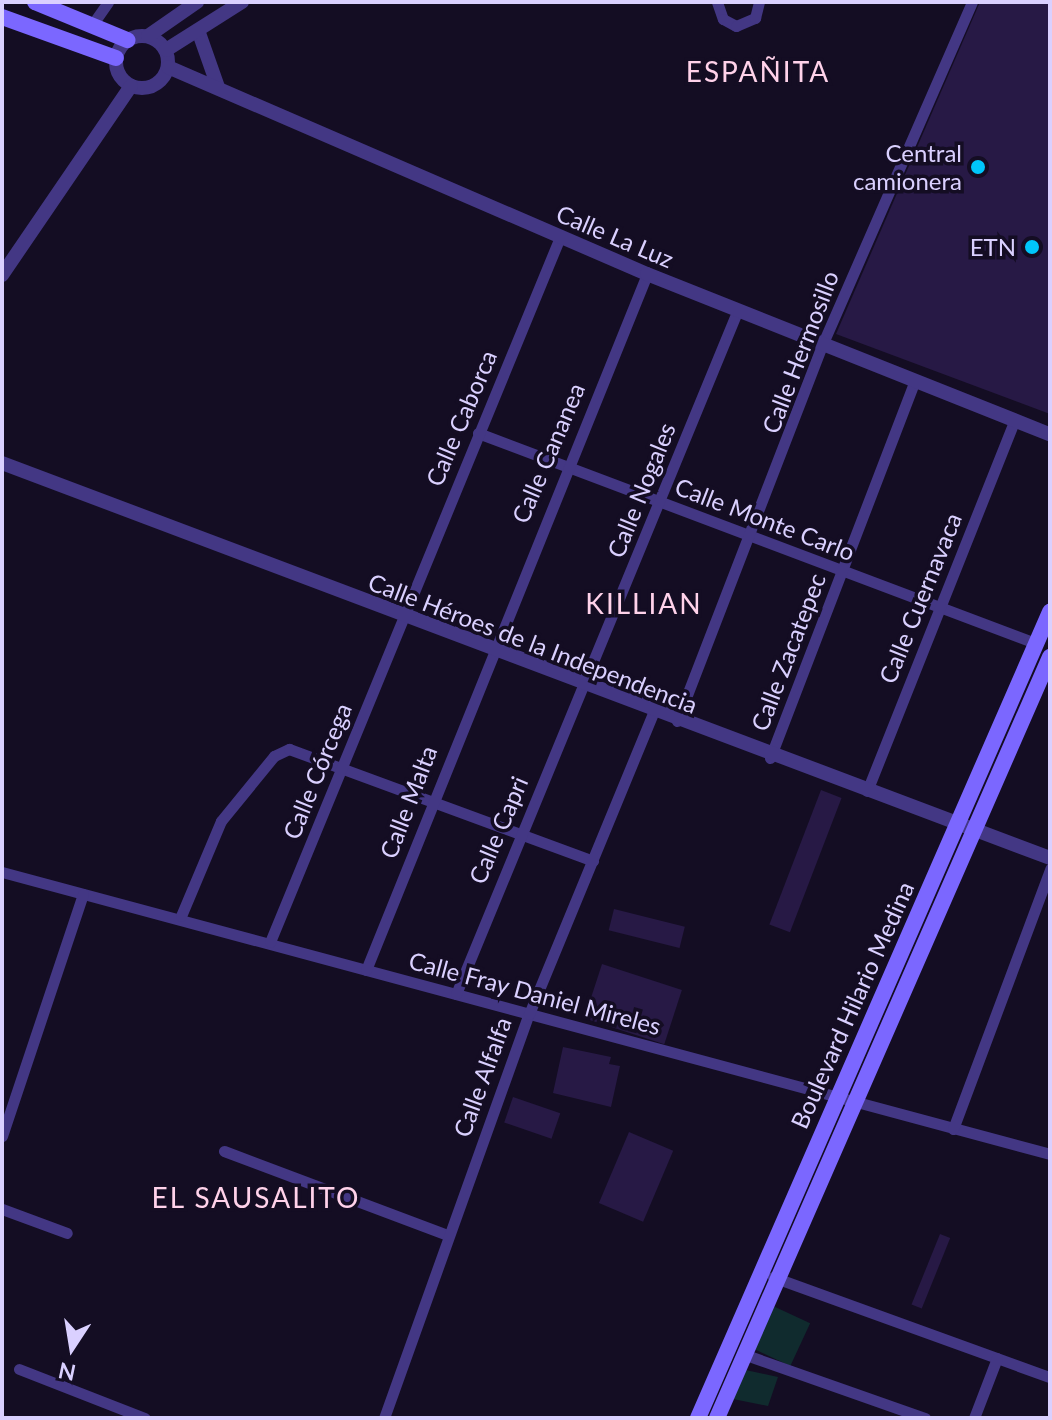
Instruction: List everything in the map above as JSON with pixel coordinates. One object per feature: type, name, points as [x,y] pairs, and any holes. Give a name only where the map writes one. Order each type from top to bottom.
[{"type":"main road","points":[[35,2],[127,40]]},
{"type":"main road","points":[[2,17],[116,58]]},
{"type":"main road","name":"Boulevard Hilario Medina","points":[[698,1418],[1050,612]]},
{"type":"main road","name":"Boulevard Hilario Medina","points":[[717,1418],[1050,657]]},
{"type":"street","points":[[92,25],[108,2]]},
{"type":"street","points":[[131,86],[116,58],[127,40],[148,36],[197,2]]},
{"type":"street","points":[[166,50],[199,33],[242,2]]},
{"type":"street","points":[[717,2],[723,19],[736,26],[755,18],[759,2]]},
{"type":"street","name":"Calle Hermosillo","points":[[677,721],[751,538],[823,343],[972,2]]},
{"type":"street","points":[[199,33],[218,87]]},
{"type":"street","points":[[2,275],[131,86],[158,83],[168,67],[166,50],[148,36]]},
{"type":"street","name":"Calle La Luz","points":[[168,67],[737,312],[1050,434]]},
{"type":"street","name":"Calle Caborca","points":[[402,616],[560,237]]},
{"type":"street","name":"Calle Cananea","points":[[490,649],[647,274]]},
{"type":"street","name":"Calle Nogales","points":[[584,684],[737,312]]},
{"type":"street","name":"Calle Zacatepec","points":[[770,758],[915,381]]},
{"type":"street","name":"Calle Cuernavaca","points":[[867,791],[1014,421]]},
{"type":"street","name":"Calle Monte Carlo","points":[[478,433],[1038,644]]},
{"type":"street","name":"Calle Héroes de la Independencia","points":[[2,463],[770,758],[1050,858]]},
{"type":"street","name":"Calle Córcega","points":[[270,942],[344,767],[402,616]]},
{"type":"street","name":"Calle Malta","points":[[366,970],[490,649]]},
{"type":"street","name":"Calle Capri","points":[[456,994],[519,834],[584,684]]},
{"type":"street","name":"Calle Alfalfa","points":[[384,1418],[529,1014],[653,713]]},
{"type":"street","points":[[181,916],[231,806],[274,756],[299,751],[593,861]]},
{"type":"street","points":[[953,1129],[1050,869]]},
{"type":"street","name":"Calle Fray Daniel Mireles","points":[[5,871],[83,894],[181,916],[366,970],[1050,1154]]},
{"type":"street","points":[[2,1136],[6,1116],[83,894]]},
{"type":"street","points":[[224,1151],[448,1235]]},
{"type":"street","points":[[2,1209],[67,1233]]},
{"type":"street","points":[[761,1273],[1050,1377]]},
{"type":"street","points":[[746,1355],[925,1418]]},
{"type":"street","points":[[974,1418],[997,1358]]},
{"type":"street","points":[[19,1369],[145,1418]]},
{"type":"green space","points":[[773,1306],[810,1323],[790,1366],[753,1349]]},
{"type":"green space","points":[[741,1369],[778,1377],[768,1406],[728,1398]]},
{"type":"building","name":"Central camionera","points":[[980,2],[1050,2],[1050,414],[836,334]]},
{"type":"building","points":[[821,790],[842,798],[790,932],[769,924]]},
{"type":"building","points":[[614,909],[685,927],[680,948],[609,930]]},
{"type":"building","points":[[602,964],[682,990],[664,1044],[584,1018]]},
{"type":"building","points":[[563,1047],[611,1057],[609,1064],[620,1066],[611,1107],[553,1093]]},
{"type":"building","points":[[513,1097],[560,1113],[551,1139],[504,1123]]},
{"type":"building","points":[[629,1132],[673,1151],[643,1222],[599,1203]]},
{"type":"building","points":[[940,1234],[950,1238],[922,1309],[912,1304]]},
{"type":"place","name":"Central camionera","points":[[978,167]]},
{"type":"place","name":"ETN","points":[[1032,247]]},
{"type":"district","name":"ESPAÑITA","points":[[758,71]]},
{"type":"district","name":"KILLIAN","points":[[644,603]]},
{"type":"district","name":"EL SAUSALITO","points":[[256,1197]]}]
